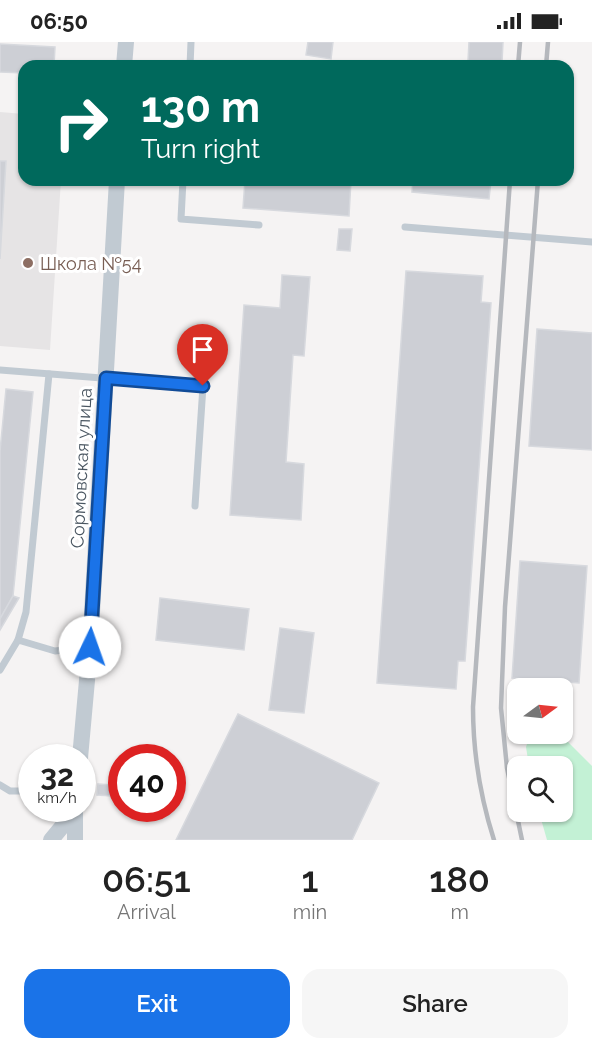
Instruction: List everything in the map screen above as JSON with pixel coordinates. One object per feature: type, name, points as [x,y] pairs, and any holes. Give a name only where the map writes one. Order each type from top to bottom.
[{"type":"street","points":[[124,60],[126,42]]},
{"type":"street","name":"Сормовская улица","points":[[81,744],[90,647],[117,186]]},
{"type":"street","points":[[51,840],[65,822]]},
{"type":"street","points":[[63,840],[70,822]]},
{"type":"street","points":[[74,822],[75,840]]},
{"type":"lane","points":[[190,60],[191,42]]},
{"type":"lane","points":[[183,186],[181,219],[259,225]]},
{"type":"lane","points":[[405,227],[592,242]]},
{"type":"lane","points":[[0,370],[203,386],[195,506]]},
{"type":"lane","points":[[0,670],[18,640],[26,612],[49,374]]},
{"type":"lane","points":[[18,640],[55,651],[90,647]]},
{"type":"lane","points":[[0,785],[10,791],[18,791]]},
{"type":"shaded area","name":"Школа №54","points":[[0,112],[18,114],[18,186],[61,186],[50,350],[0,346]]},
{"type":"green space","points":[[527,744],[570,744],[592,766],[592,840],[547,840],[542,822],[573,822],[573,756],[527,756]]},
{"type":"building","points":[[308,42],[333,42],[331,59],[306,55]]},
{"type":"building","points":[[469,42],[503,42],[502,60],[468,60]]},
{"type":"building","points":[[0,44],[55,47],[54,60],[18,60],[18,73],[0,72]]},
{"type":"building","name":"Школа №54","points":[[0,161],[6,161],[0,259]]},
{"type":"building","points":[[245,186],[351,186],[349,216],[243,208]]},
{"type":"building","points":[[412,186],[490,186],[489,199],[412,192]]},
{"type":"building","points":[[339,229],[352,229],[350,251],[337,250]]},
{"type":"building","points":[[406,271],[483,276],[481,302],[491,303],[465,661],[458,661],[456,689],[377,683]]},
{"type":"building","points":[[282,275],[310,277],[304,356],[293,355],[286,462],[304,464],[301,520],[230,515],[244,305],[280,308]]},
{"type":"building","points":[[537,329],[592,333],[592,450],[529,446]]},
{"type":"building","points":[[6,389],[33,392],[13,596],[0,619],[0,451]]},
{"type":"building","points":[[520,561],[587,566],[579,683],[573,683],[573,678],[512,678]]},
{"type":"building","points":[[13,596],[19,598],[0,630],[0,619]]},
{"type":"building","points":[[160,598],[249,609],[244,650],[156,640]]},
{"type":"building","points":[[280,628],[314,633],[304,713],[269,710]]},
{"type":"building","points":[[238,714],[379,783],[352,840],[176,840]]},
{"type":"building","points":[[98,784],[108,785],[108,796],[97,795]]},
{"type":"railway","points":[[518,60],[520,42]]},
{"type":"railway","points":[[546,60],[548,42]]},
{"type":"railway","points":[[494,840],[478,774],[473,707],[510,186]]},
{"type":"railway","points":[[522,840],[507,768],[501,708],[505,607],[538,186]]},
{"type":"place","name":"Школа №54","points":[[28,263]]},
{"type":"route","points":[[90,647],[106,378],[203,386]]}]
